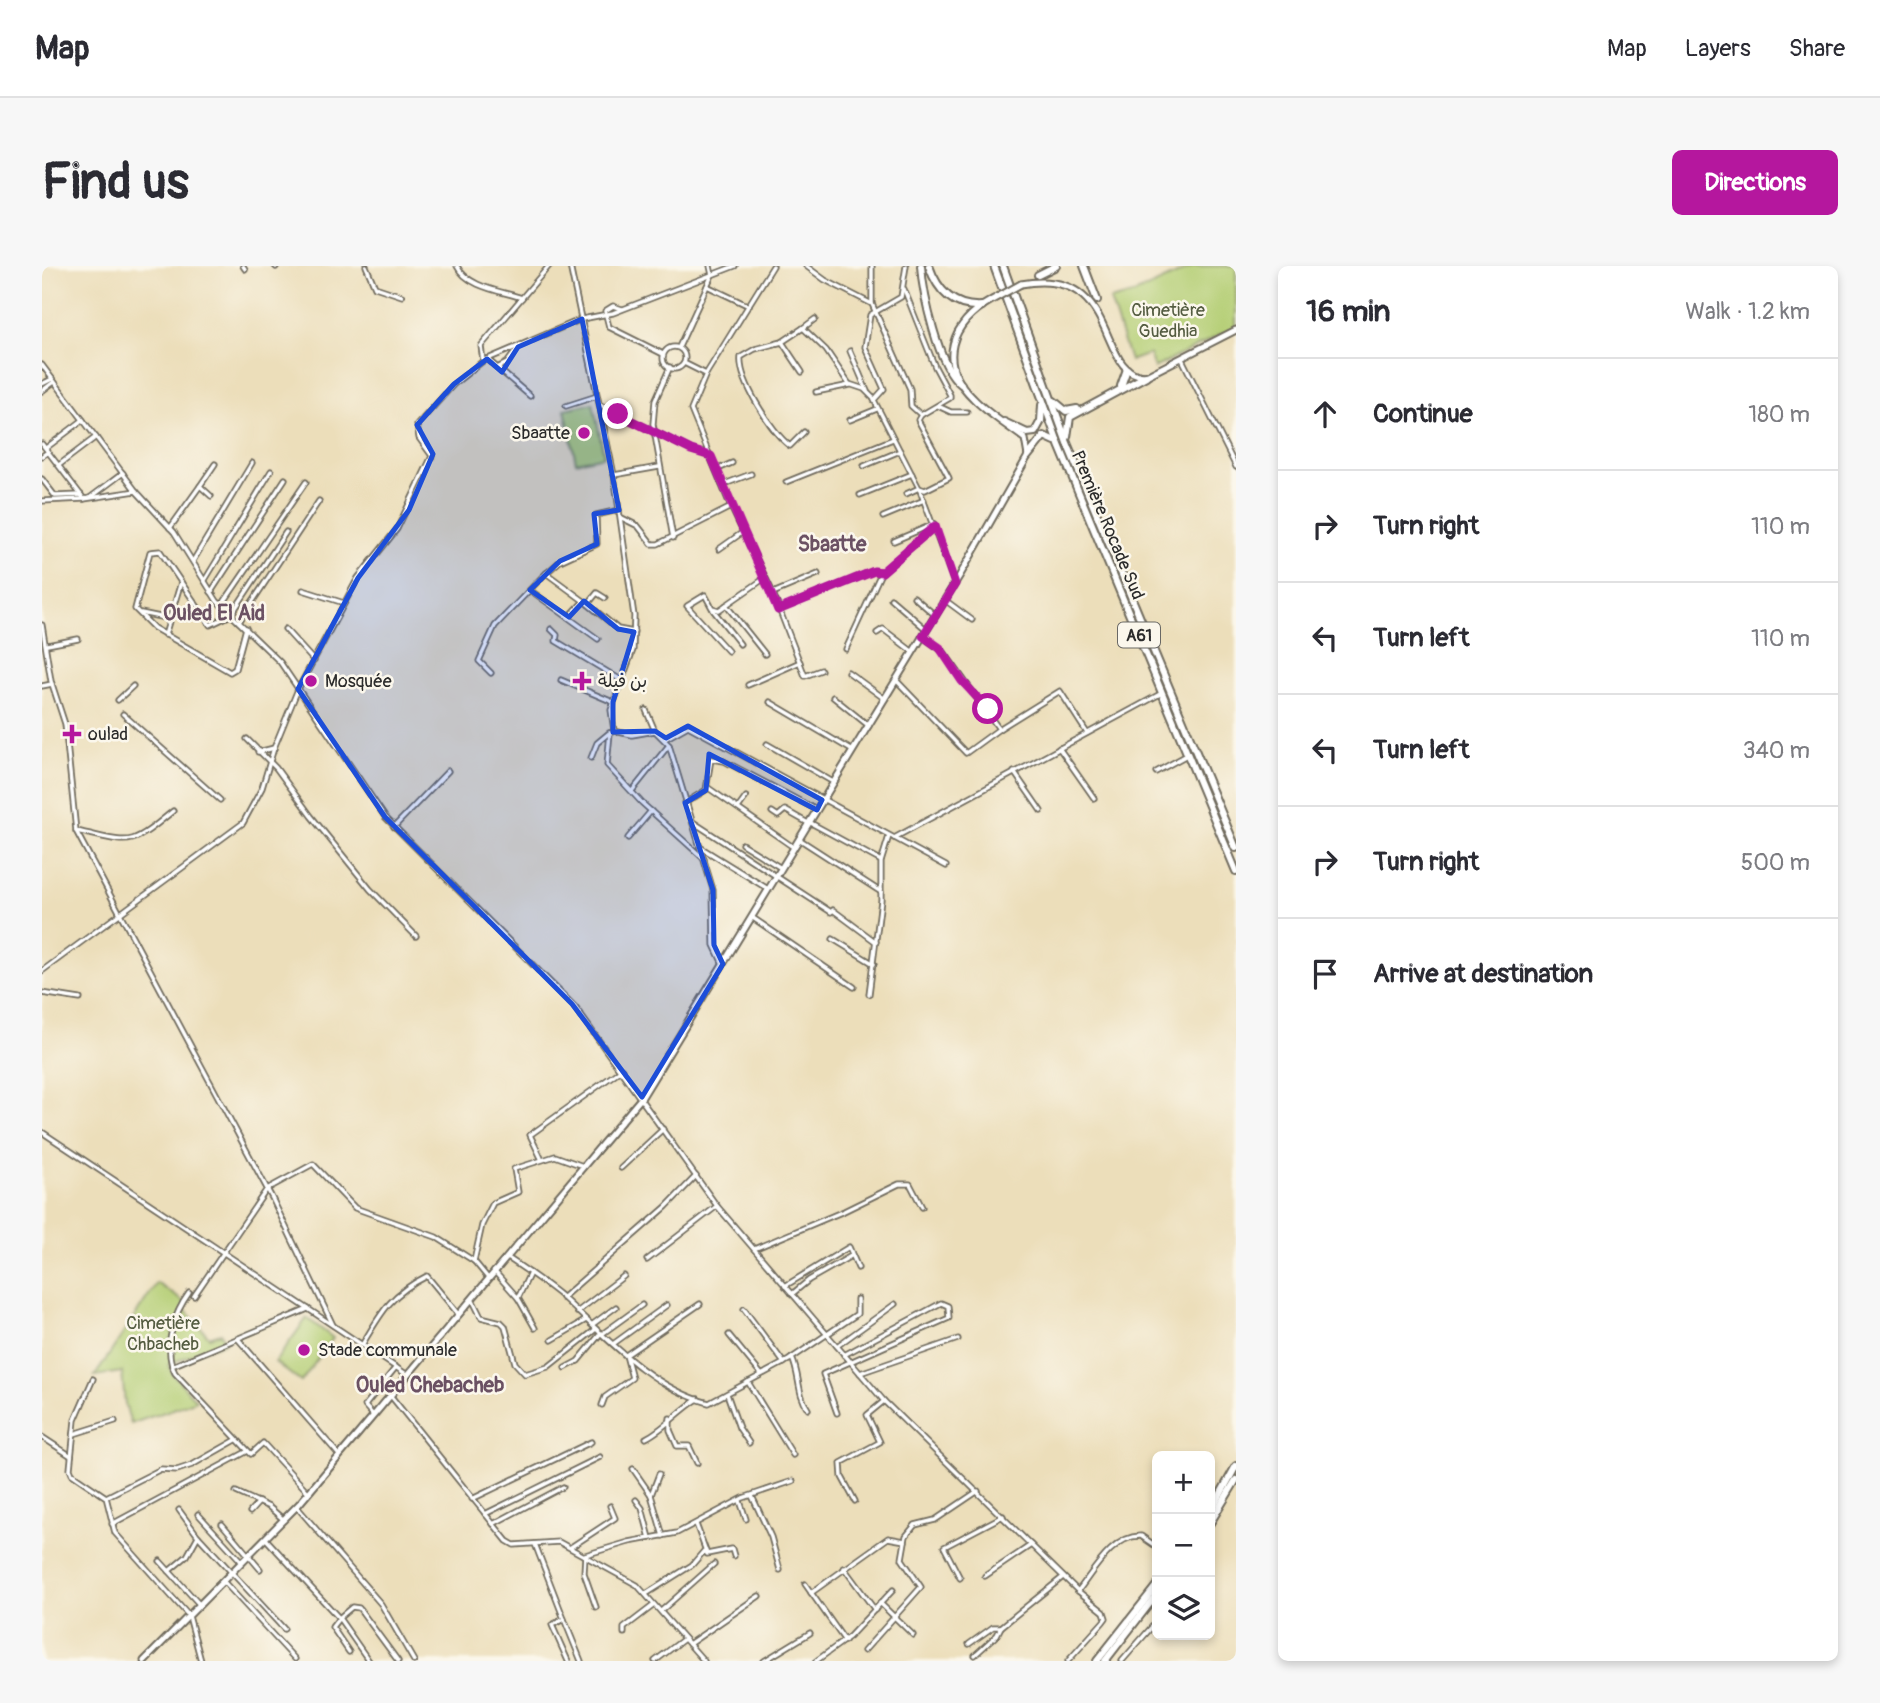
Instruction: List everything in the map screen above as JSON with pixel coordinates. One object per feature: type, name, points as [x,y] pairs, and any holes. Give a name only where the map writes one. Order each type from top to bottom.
[{"type":"highway","points":[[921,266],[943,359],[950,373],[961,384]]},
{"type":"highway","points":[[929,266],[937,283],[951,300],[962,306],[982,306]]},
{"type":"highway","name":"Première Rocade Sud","points":[[994,266],[1059,445],[1236,870]]},
{"type":"highway","points":[[1038,275],[1056,266]]},
{"type":"highway","points":[[1084,266],[1097,300]]},
{"type":"highway","name":"Première Rocade Sud","points":[[1004,268],[1067,443],[1236,848]]},
{"type":"highway","points":[[1051,397],[1060,409],[1073,411],[1124,384],[1127,369]]},
{"type":"highway","points":[[1067,443],[1070,417],[1146,376]]},
{"type":"highway","points":[[1004,422],[1027,433],[1035,432],[1041,421],[1042,400]]},
{"type":"highway","points":[[1028,456],[1044,436],[1049,436],[1059,445]]},
{"type":"highway","points":[[1215,1504],[1236,1466]]},
{"type":"highway","points":[[1215,1515],[1236,1480]]},
{"type":"highway","points":[[1097,1661],[1152,1591]]},
{"type":"highway","points":[[1105,1661],[1152,1600]]},
{"type":"main road","points":[[144,1661],[284,1520],[642,1097],[936,616],[1028,456],[1025,439],[978,403],[961,384],[953,365],[953,342],[964,321],[982,306],[1038,275],[1062,274]]},
{"type":"main road","points":[[1082,282],[1097,300],[1127,369],[1137,376],[1146,376],[1236,330]]},
{"type":"street","points":[[366,266],[375,287],[402,296]]},
{"type":"street","points":[[457,266],[460,273],[476,283],[522,298]]},
{"type":"street","points":[[530,396],[485,360],[481,346],[549,266]]},
{"type":"street","points":[[570,266],[622,518],[634,632],[633,650],[613,702],[607,765],[651,811],[704,859]]},
{"type":"street","points":[[679,347],[712,275],[710,266]]},
{"type":"street","points":[[42,971],[243,823],[262,788],[274,748],[298,689],[367,565],[397,529],[432,456],[419,438],[417,425],[454,384],[485,360],[582,319],[622,309],[735,266]]},
{"type":"street","points":[[773,266],[706,374],[691,410],[730,505],[773,593],[806,676],[821,670]]},
{"type":"street","points":[[806,266],[825,280],[872,304]]},
{"type":"street","points":[[872,266],[874,311],[910,388],[911,407],[922,415]]},
{"type":"street","points":[[906,266],[904,289],[935,367],[950,395],[918,420],[949,478],[925,490],[919,488],[906,494]]},
{"type":"street","points":[[707,286],[750,306]]},
{"type":"street","points":[[874,400],[884,389],[864,341],[869,318],[874,311],[896,301],[904,289]]},
{"type":"street","points":[[604,313],[610,327],[663,354]]},
{"type":"street","points":[[804,432],[790,446],[775,434],[740,362],[741,357],[750,351],[782,342],[815,319]]},
{"type":"street","points":[[803,328],[826,350],[850,385],[869,394]]},
{"type":"street","points":[[782,342],[802,372]]},
{"type":"street","points":[[497,368],[507,363],[518,347]]},
{"type":"street","points":[[679,347],[685,354],[684,363],[676,369],[663,361],[663,354],[668,348],[679,347]]},
{"type":"street","points":[[850,351],[869,394],[919,488],[955,584]]},
{"type":"street","points":[[1182,359],[1236,467]]},
{"type":"street","points":[[684,363],[706,374]]},
{"type":"street","points":[[42,365],[136,491],[170,528],[222,606],[275,656],[376,806],[572,1004],[622,1069],[717,1206],[884,1401],[1063,1577],[1104,1612],[1106,1618],[1068,1661]]},
{"type":"street","points":[[670,367],[655,401],[653,430],[673,538]]},
{"type":"street","points":[[42,384],[53,380]]},
{"type":"street","points":[[42,391],[53,380]]},
{"type":"street","points":[[816,392],[850,385]]},
{"type":"street","points":[[566,406],[598,396]]},
{"type":"street","points":[[600,405],[691,450],[711,456]]},
{"type":"street","points":[[938,406],[951,412],[967,412]]},
{"type":"street","points":[[850,420],[878,409]]},
{"type":"street","points":[[42,456],[45,448],[83,420]]},
{"type":"street","points":[[58,465],[96,437]]},
{"type":"street","points":[[786,482],[893,439]]},
{"type":"street","points":[[45,448],[87,499]]},
{"type":"street","points":[[864,466],[900,451]]},
{"type":"street","points":[[193,561],[252,463]]},
{"type":"street","points":[[170,528],[215,464]]},
{"type":"street","points":[[716,470],[732,464]]},
{"type":"street","points":[[614,475],[659,467]]},
{"type":"street","points":[[204,580],[256,501],[271,471]]},
{"type":"street","points":[[87,499],[123,473]]},
{"type":"street","points":[[722,485],[751,474]]},
{"type":"street","points":[[860,495],[912,474]]},
{"type":"street","points":[[42,479],[55,496],[81,495]]},
{"type":"street","points":[[211,592],[285,479]]},
{"type":"street","points":[[222,606],[306,482]]},
{"type":"street","points":[[200,486],[211,496]]},
{"type":"street","points":[[42,501],[87,499],[136,491]]},
{"type":"street","points":[[883,517],[924,500]]},
{"type":"street","points":[[239,622],[319,501]]},
{"type":"street","points":[[622,518],[638,526],[652,544],[673,538],[730,505]]},
{"type":"street","points":[[491,673],[479,660],[489,634],[560,561],[597,544],[596,515],[619,510]]},
{"type":"street","points":[[894,541],[934,525]]},
{"type":"street","points":[[846,649],[882,572],[934,525]]},
{"type":"street","points":[[246,628],[235,670],[230,672],[166,635],[135,609],[150,552],[160,551],[211,625],[231,614],[286,532]]},
{"type":"street","points":[[719,549],[743,532]]},
{"type":"street","points":[[778,610],[874,571],[882,572]]},
{"type":"street","points":[[546,573],[618,629],[634,632]]},
{"type":"street","points":[[773,593],[818,574]]},
{"type":"street","points":[[712,608],[719,610],[765,578]]},
{"type":"street","points":[[166,635],[181,582]]},
{"type":"street","points":[[303,590],[344,603]]},
{"type":"street","points":[[530,590],[598,639]]},
{"type":"street","points":[[569,617],[597,593],[605,598]]},
{"type":"street","points":[[728,651],[687,606],[705,595],[717,618],[740,644]]},
{"type":"street","points":[[914,597],[936,616]]},
{"type":"street","points":[[891,599],[927,630]]},
{"type":"street","points":[[945,600],[972,620]]},
{"type":"street","points":[[726,606],[765,654]]},
{"type":"street","points":[[139,613],[170,619]]},
{"type":"street","points":[[42,625],[52,684],[65,724],[76,831],[267,1189],[333,1325]]},
{"type":"street","points":[[285,629],[314,661]]},
{"type":"street","points":[[551,629],[557,635],[556,641],[621,680]]},
{"type":"street","points":[[877,633],[883,629],[914,652]]},
{"type":"street","points":[[923,636],[944,652],[999,729]]},
{"type":"street","points":[[47,645],[78,639]]},
{"type":"street","points":[[748,685],[800,662]]},
{"type":"street","points":[[849,671],[885,699]]},
{"type":"street","points":[[561,680],[613,702]]},
{"type":"street","points":[[897,680],[966,752],[1060,691],[1087,733]]},
{"type":"street","points":[[42,686],[52,684]]},
{"type":"street","points":[[118,700],[133,686]]},
{"type":"street","points":[[869,993],[881,892],[881,862],[891,837],[1162,693]]},
{"type":"street","points":[[833,697],[869,726]]},
{"type":"street","points":[[770,702],[853,751]]},
{"type":"street","points":[[646,710],[655,732],[665,739],[668,745],[704,859],[715,897],[714,944],[723,964]]},
{"type":"street","points":[[123,714],[220,800]]},
{"type":"street","points":[[665,739],[688,726],[946,866]]},
{"type":"street","points":[[591,758],[597,743],[612,732],[632,736],[655,732]]},
{"type":"street","points":[[247,739],[270,762],[370,890],[416,936]]},
{"type":"street","points":[[767,744],[833,782]]},
{"type":"street","points":[[632,791],[668,745]]},
{"type":"street","points":[[258,752],[274,748]]},
{"type":"street","points":[[1059,748],[1094,798]]},
{"type":"street","points":[[1156,772],[1187,755]]},
{"type":"street","points":[[685,803],[702,794],[707,786],[711,759],[724,761],[817,810]]},
{"type":"street","points":[[394,827],[448,771]]},
{"type":"street","points":[[1014,772],[1041,811]]},
{"type":"street","points":[[707,786],[793,847]]},
{"type":"street","points":[[738,808],[746,797]]},
{"type":"street","points":[[772,811],[778,816],[785,810],[881,862]]},
{"type":"street","points":[[76,831],[128,842],[140,839],[173,811]]},
{"type":"street","points":[[628,838],[651,811]]},
{"type":"street","points":[[691,822],[831,912],[833,910],[876,942]]},
{"type":"street","points":[[799,839],[881,892]]},
{"type":"street","points":[[742,844],[780,868]]},
{"type":"street","points":[[700,847],[768,889]]},
{"type":"street","points":[[751,916],[854,987]]},
{"type":"street","points":[[833,939],[874,964]]},
{"type":"street","points":[[42,993],[80,999]]},
{"type":"street","points":[[541,1158],[530,1138],[532,1133],[622,1069]]},
{"type":"street","points":[[621,1168],[664,1128]]},
{"type":"street","points":[[42,1132],[406,1374]]},
{"type":"street","points":[[474,1261],[482,1225],[493,1203],[518,1192],[514,1168],[555,1156],[583,1166]]},
{"type":"street","points":[[308,1492],[263,1443],[251,1454],[237,1440],[175,1373],[168,1351],[172,1330],[184,1300],[192,1295],[223,1254],[267,1189],[313,1164],[355,1208],[436,1237],[474,1261],[488,1278]]},
{"type":"street","points":[[562,1298],[666,1207],[696,1176]]},
{"type":"street","points":[[754,1249],[844,1211],[899,1184],[910,1184],[922,1207]]},
{"type":"street","points":[[648,1260],[717,1206]]},
{"type":"street","points":[[785,1286],[849,1247],[858,1268]]},
{"type":"street","points":[[506,1256],[562,1298],[625,1355],[659,1380],[709,1403],[784,1363],[858,1314],[860,1309],[857,1299]]},
{"type":"street","points":[[793,1294],[809,1280],[851,1256]]},
{"type":"street","points":[[494,1271],[518,1298],[535,1328]]},
{"type":"street","points":[[518,1298],[530,1273]]},
{"type":"street","points":[[362,1345],[388,1302],[403,1288],[427,1276],[459,1315]]},
{"type":"street","points":[[577,1312],[624,1276]]},
{"type":"street","points":[[472,1299],[481,1317],[501,1322],[505,1326],[515,1363],[525,1374],[548,1367],[596,1329]]},
{"type":"street","points":[[837,1413],[823,1374],[949,1318],[948,1306],[941,1303],[844,1354]]},
{"type":"street","points":[[625,1355],[699,1304]]},
{"type":"street","points":[[837,1346],[895,1304]]},
{"type":"street","points":[[565,1368],[578,1361],[601,1334],[642,1305]]},
{"type":"street","points":[[613,1344],[667,1305]]},
{"type":"street","points":[[592,1325],[616,1307]]},
{"type":"street","points":[[172,1366],[308,1309]]},
{"type":"street","points":[[744,1309],[784,1363]]},
{"type":"street","points":[[552,1340],[586,1320]]},
{"type":"street","points":[[729,1335],[761,1374]]},
{"type":"street","points":[[238,1339],[340,1456]]},
{"type":"street","points":[[860,1373],[958,1339]]},
{"type":"street","points":[[602,1405],[602,1400],[632,1378],[625,1355]]},
{"type":"street","points":[[792,1358],[800,1377],[800,1398],[808,1409]]},
{"type":"street","points":[[373,1416],[365,1406],[396,1367]]},
{"type":"street","points":[[93,1379],[75,1420],[72,1474],[106,1497],[115,1533],[150,1575],[175,1597],[189,1616],[201,1661]]},
{"type":"street","points":[[748,1382],[793,1455]]},
{"type":"street","points":[[727,1394],[739,1428],[749,1443]]},
{"type":"street","points":[[390,1395],[472,1499],[514,1545],[559,1542],[585,1555],[646,1594],[702,1660]]},
{"type":"street","points":[[646,1438],[657,1433],[670,1418],[698,1399]]},
{"type":"street","points":[[855,1501],[842,1477],[841,1464],[880,1442],[867,1415],[884,1401]]},
{"type":"street","points":[[670,1418],[670,1430],[677,1446],[688,1446],[697,1464]]},
{"type":"street","points":[[74,1434],[115,1421]]},
{"type":"street","points":[[42,1437],[71,1456]]},
{"type":"street","points":[[106,1497],[166,1467],[177,1470],[192,1465],[237,1440]]},
{"type":"street","points":[[472,1499],[591,1442]]},
{"type":"street","points":[[112,1524],[248,1451]]},
{"type":"street","points":[[485,1514],[600,1457]]},
{"type":"street","points":[[633,1469],[651,1495],[663,1536]]},
{"type":"street","points":[[651,1495],[659,1474]]},
{"type":"street","points":[[585,1555],[663,1536],[793,1480]]},
{"type":"street","points":[[493,1524],[563,1487]]},
{"type":"street","points":[[236,1492],[260,1502],[284,1520]]},
{"type":"street","points":[[864,1651],[921,1587],[902,1559],[908,1532],[919,1522],[935,1520],[978,1492]]},
{"type":"street","points":[[752,1496],[771,1537],[780,1570]]},
{"type":"street","points":[[636,1500],[642,1508],[650,1538]]},
{"type":"street","points":[[740,1501],[746,1519]]},
{"type":"street","points":[[250,1512],[260,1502]]},
{"type":"street","points":[[296,1506],[381,1604],[414,1661]]},
{"type":"street","points":[[571,1548],[615,1518],[610,1506]]},
{"type":"street","points":[[180,1510],[198,1536],[284,1629]]},
{"type":"street","points":[[198,1514],[243,1563]]},
{"type":"street","points":[[960,1577],[944,1547],[1003,1516]]},
{"type":"street","points":[[222,1524],[260,1569]]},
{"type":"street","points":[[696,1524],[707,1554],[732,1549],[734,1556]]},
{"type":"street","points":[[169,1571],[187,1556],[198,1536]]},
{"type":"street","points":[[1078,1591],[1102,1560],[1120,1543],[1141,1536],[1152,1544]]},
{"type":"street","points":[[811,1593],[890,1537],[905,1541]]},
{"type":"street","points":[[266,1539],[339,1618],[369,1661]]},
{"type":"street","points":[[535,1544],[581,1661]]},
{"type":"street","points":[[985,1576],[1031,1545]]},
{"type":"street","points":[[646,1594],[686,1569],[704,1551]]},
{"type":"street","points":[[585,1555],[584,1573],[596,1607]]},
{"type":"street","points":[[160,1561],[200,1604]]},
{"type":"street","points":[[661,1611],[714,1564]]},
{"type":"street","points":[[844,1568],[874,1610]]},
{"type":"street","points":[[975,1655],[997,1635],[1001,1627],[1063,1577]]},
{"type":"street","points":[[224,1582],[295,1659]]},
{"type":"street","points":[[804,1584],[845,1641]]},
{"type":"street","points":[[816,1661],[845,1641],[893,1590]]},
{"type":"street","points":[[689,1644],[759,1595]]},
{"type":"street","points":[[880,1603],[912,1635]]},
{"type":"street","points":[[624,1633],[624,1628],[655,1605]]},
{"type":"street","points":[[349,1652],[332,1628],[352,1607],[357,1607],[398,1661]]},
{"type":"street","points":[[564,1619],[552,1625],[568,1661]]},
{"type":"street","points":[[970,1644],[993,1627],[1001,1627]]},
{"type":"street","points":[[1122,1661],[1152,1627]]},
{"type":"street","points":[[764,1661],[810,1633]]},
{"type":"street","points":[[655,1661],[685,1638]]},
{"type":"highlighted area","points":[[582,319],[619,510],[594,514],[597,544],[560,561],[530,590],[569,617],[584,601],[618,629],[634,632],[613,702],[613,732],[655,731],[666,738],[688,726],[822,800],[817,810],[709,754],[706,790],[685,803],[713,890],[714,945],[723,964],[642,1097],[572,1004],[385,817],[298,689],[358,578],[409,510],[433,454],[417,425],[454,384],[487,359],[502,372],[518,347]]},
{"type":"green space","name":"Cimetière Guedhia","points":[[1194,266],[1236,266],[1236,327],[1154,368],[1149,354],[1130,361],[1110,300],[1134,294]]},
{"type":"green space","name":"Sbaatte","points":[[593,403],[604,456],[576,462],[565,409]]},
{"type":"green space","name":"Cimetière Chbacheb","points":[[157,1283],[187,1304],[184,1309],[209,1337],[221,1333],[225,1342],[169,1364],[172,1373],[196,1400],[131,1424],[125,1404],[122,1372],[95,1376]]},
{"type":"green space","name":"Stade communale","points":[[307,1318],[333,1338],[301,1382],[275,1362]]},
{"type":"place","name":"Sbaatte","points":[[584,433]]},
{"type":"place","name":"Mosquée","points":[[311,681]]},
{"type":"place","name":"بن فيلة","points":[[582,681]]},
{"type":"place","name":"oulad","points":[[72,734]]},
{"type":"place","name":"Stade communale","points":[[304,1350]]},
{"type":"district","name":"Sbaatte","points":[[832,544]]},
{"type":"district","name":"Ouled El Aid","points":[[214,613]]},
{"type":"district","name":"Ouled Chebacheb","points":[[430,1385]]},
{"type":"route","points":[[618,414],[691,450],[711,456],[773,593],[778,610],[874,571],[882,572],[935,526],[955,584],[923,636],[944,652],[962,681],[988,709]]}]
